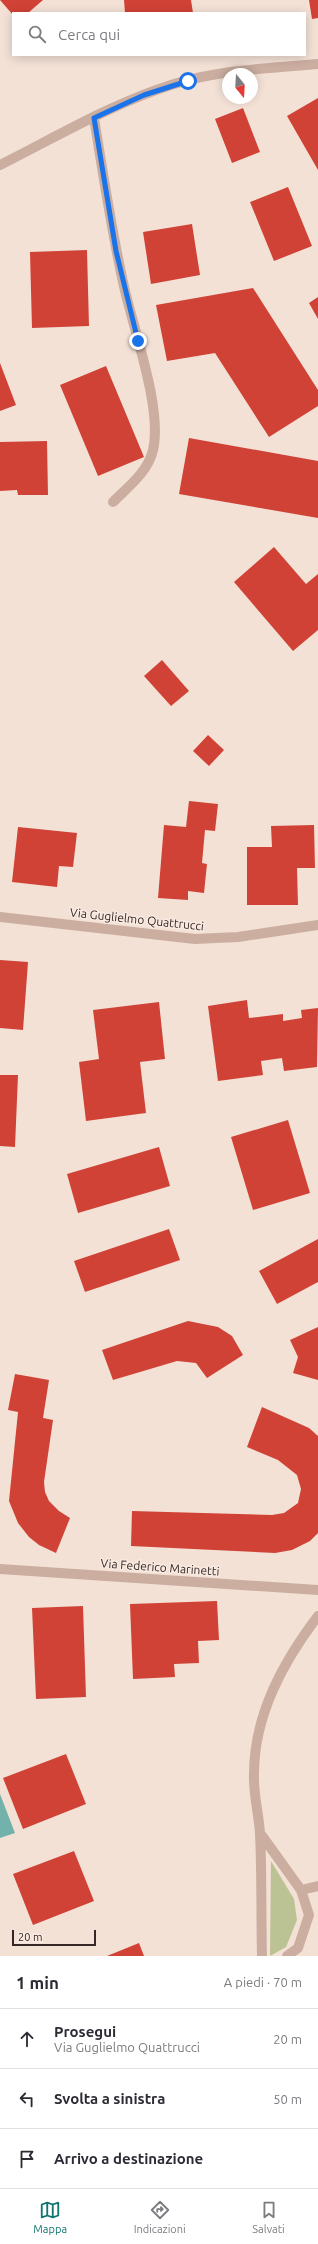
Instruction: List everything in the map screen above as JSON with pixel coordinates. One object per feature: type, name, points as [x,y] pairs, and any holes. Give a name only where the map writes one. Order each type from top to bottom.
[{"type":"street","points":[[0,165],[144,95],[188,81],[232,72],[318,64]]},
{"type":"street","points":[[94,118],[116,251],[144,368],[155,424],[153,451],[146,467],[113,502]]},
{"type":"street","name":"Via Guglielmo Quattrucci","points":[[0,916],[176,938],[206,939],[238,937],[318,925]]},
{"type":"street","name":"Via Federico Marinetti","points":[[0,1569],[318,1590]]},
{"type":"street","points":[[262,1956],[260,1833],[254,1775],[255,1750],[260,1725],[282,1672],[318,1616]]},
{"type":"street","points":[[260,1833],[301,1890],[309,1916],[299,1952],[287,1956]]},
{"type":"street","points":[[301,1890],[318,1886]]},
{"type":"green space","points":[[271,1861],[294,1899],[297,1920],[286,1947],[270,1956]]},
{"type":"water","points":[[0,1794],[15,1833],[0,1838]]},
{"type":"building","points":[[0,0],[43,0],[29,12],[12,12],[12,14]]},
{"type":"building","points":[[124,0],[191,0],[193,12],[125,12]]},
{"type":"building","points":[[309,0],[318,0],[318,18],[312,19]]},
{"type":"building","points":[[318,98],[318,170],[287,116]]},
{"type":"building","points":[[243,108],[260,152],[232,163],[215,119]]},
{"type":"building","points":[[288,187],[312,246],[274,261],[250,202]]},
{"type":"building","points":[[192,224],[200,275],[151,284],[143,232]]},
{"type":"building","points":[[87,250],[89,326],[32,328],[30,252]]},
{"type":"building","points":[[253,288],[318,390],[318,406],[269,437],[215,353],[167,361],[156,305]]},
{"type":"building","points":[[318,297],[318,319],[309,303]]},
{"type":"building","points":[[0,363],[16,405],[0,411]]},
{"type":"building","points":[[106,366],[144,457],[98,476],[60,385]]},
{"type":"building","points":[[189,438],[318,461],[318,518],[179,494]]},
{"type":"building","points":[[47,441],[48,495],[18,495],[17,490],[0,491],[0,442]]},
{"type":"building","points":[[274,547],[306,584],[318,574],[318,630],[293,651],[234,582]]},
{"type":"building","points":[[162,660],[189,691],[171,706],[144,676]]},
{"type":"building","points":[[208,735],[224,750],[209,766],[193,751]]},
{"type":"building","points":[[189,801],[218,804],[215,831],[205,830],[202,863],[207,864],[204,893],[188,891],[188,900],[158,898],[164,825],[186,827]]},
{"type":"building","points":[[314,825],[315,868],[297,868],[298,905],[247,905],[247,847],[272,847],[271,826]]},
{"type":"building","points":[[18,827],[77,833],[73,867],[59,866],[57,887],[12,882]]},
{"type":"building","points":[[0,960],[28,962],[23,1030],[0,1028]]},
{"type":"building","points":[[247,1000],[249,1018],[283,1014],[283,1021],[302,1018],[301,1010],[318,1008],[317,1067],[284,1071],[282,1058],[261,1061],[263,1075],[218,1081],[208,1006]]},
{"type":"building","points":[[159,1002],[165,1059],[140,1062],[146,1113],[86,1121],[79,1062],[99,1059],[93,1010]]},
{"type":"building","points":[[0,1075],[18,1075],[15,1147],[0,1146]]},
{"type":"building","points":[[288,1120],[310,1193],[253,1210],[231,1137]]},
{"type":"building","points":[[159,1147],[170,1186],[78,1213],[67,1174]]},
{"type":"building","points":[[169,1229],[180,1260],[85,1292],[74,1261]]},
{"type":"building","points":[[318,1239],[318,1282],[277,1304],[259,1271]]},
{"type":"building","points":[[188,1321],[218,1327],[232,1336],[243,1355],[207,1378],[196,1363],[177,1361],[113,1380],[102,1350]]},
{"type":"building","points":[[318,1327],[318,1380],[293,1373],[298,1357],[290,1340]]},
{"type":"building","points":[[15,1374],[49,1380],[43,1418],[53,1420],[44,1482],[45,1492],[49,1501],[59,1511],[70,1518],[56,1553],[39,1545],[29,1537],[18,1523],[9,1501],[18,1412],[8,1410]]},
{"type":"building","points":[[262,1407],[309,1428],[318,1436],[318,1533],[310,1541],[292,1550],[275,1553],[131,1546],[132,1511],[272,1515],[284,1513],[298,1503],[301,1489],[297,1475],[278,1460],[247,1447]]},
{"type":"building","points":[[217,1601],[219,1640],[198,1641],[199,1663],[174,1664],[175,1677],[133,1679],[130,1604]]},
{"type":"building","points":[[83,1606],[86,1697],[36,1699],[32,1608]]},
{"type":"building","points":[[66,1754],[86,1804],[23,1829],[3,1778]]},
{"type":"building","points":[[74,1851],[94,1901],[33,1925],[13,1874]]},
{"type":"building","points":[[139,1943],[144,1956],[107,1956]]},
{"type":"route","points":[[138,341],[116,251],[94,118],[144,95],[173,84],[188,81]]}]
